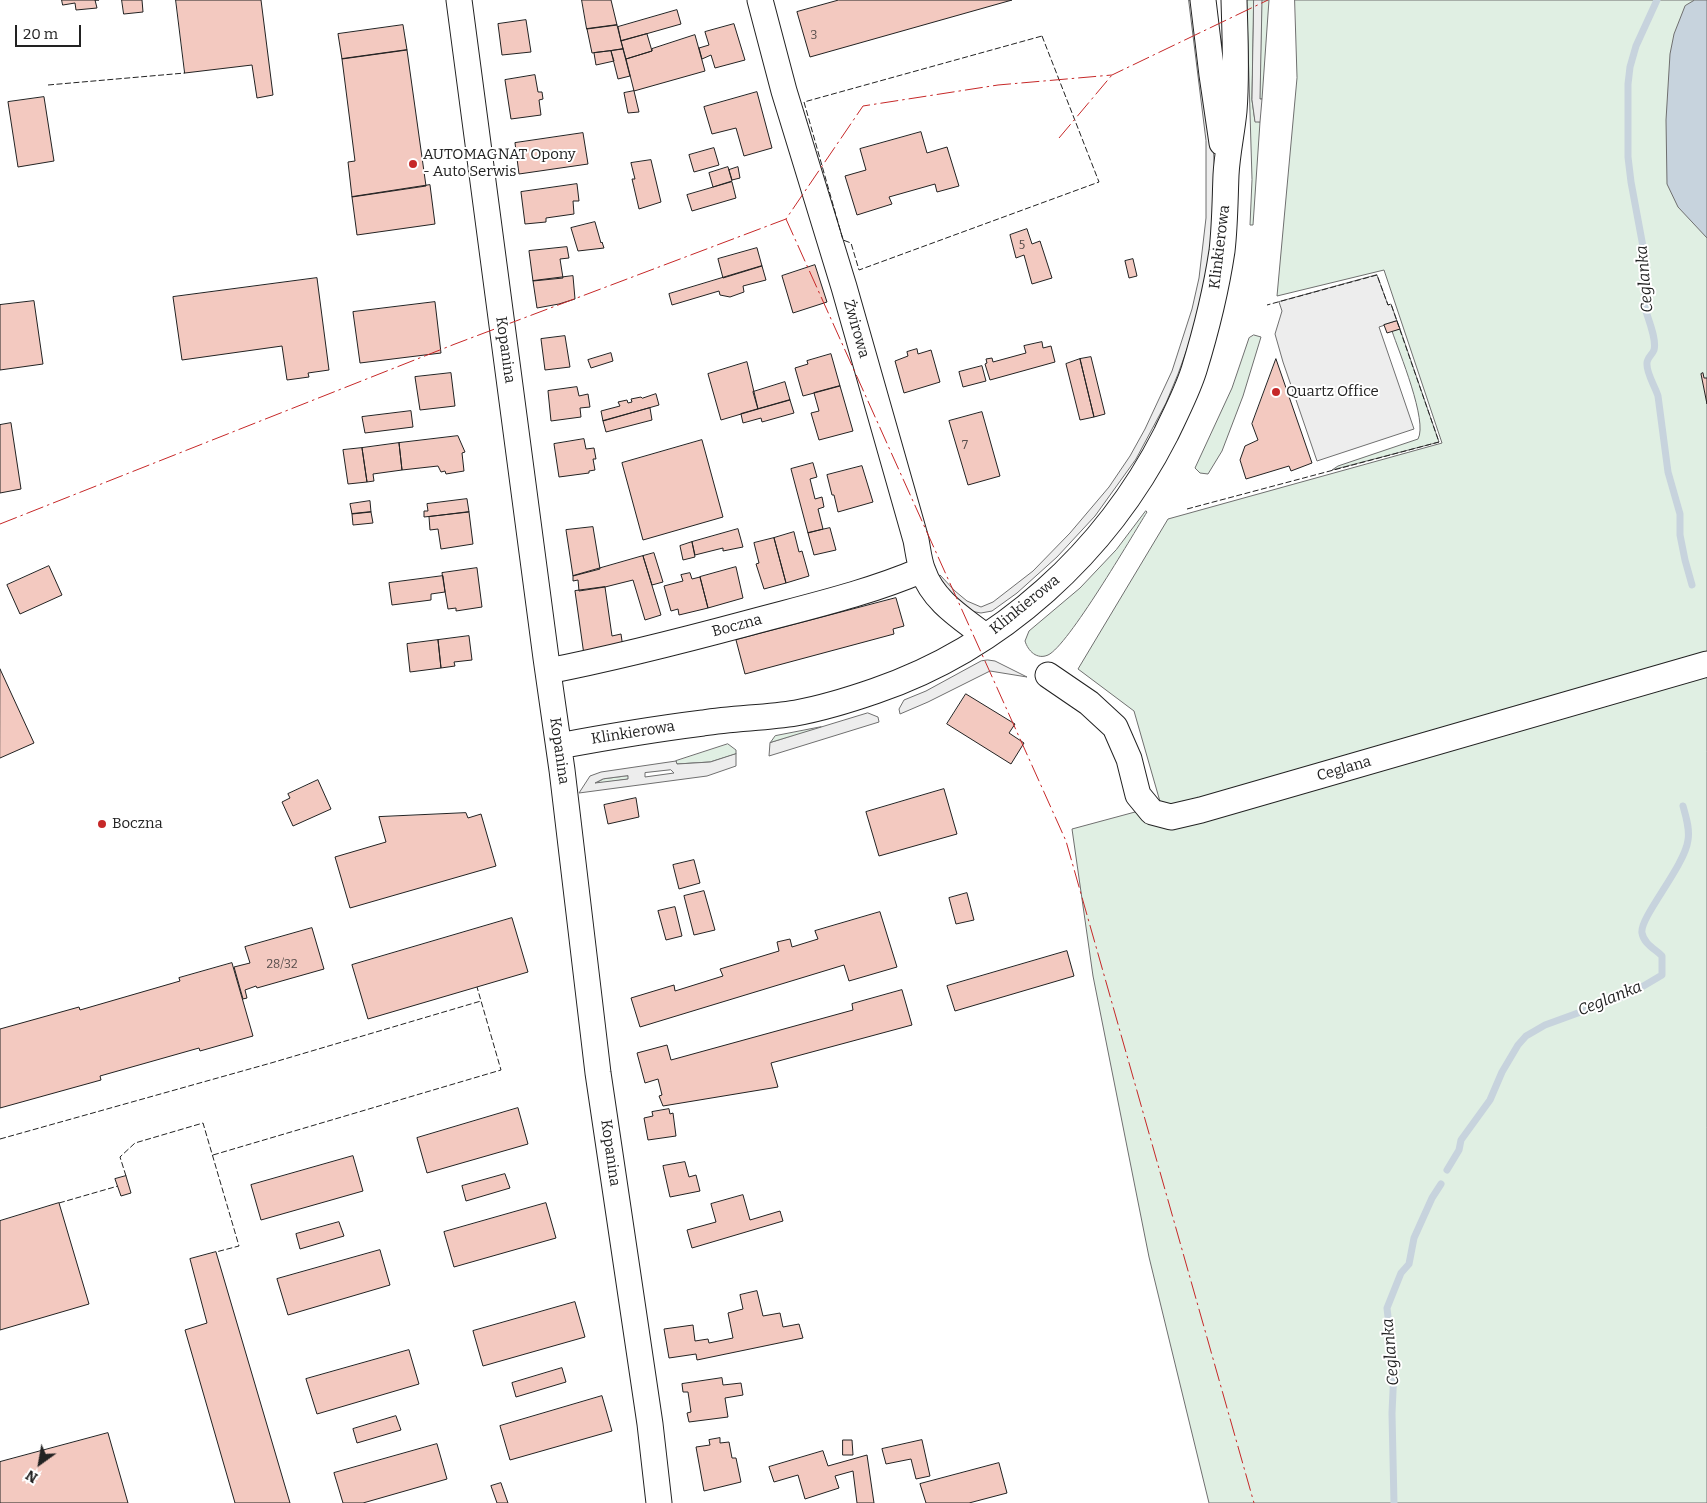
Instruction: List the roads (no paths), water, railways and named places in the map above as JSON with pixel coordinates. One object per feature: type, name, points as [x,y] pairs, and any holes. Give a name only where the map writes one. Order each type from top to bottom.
[{"type":"street","name":"Kopanina","points":[[458,0],[559,746],[598,1073],[648,1405],[660,1503]]},
{"type":"street","name":"Żwirowa","points":[[760,0],[784,90],[844,287],[911,521],[922,570],[929,585],[941,601],[985,636]]},
{"type":"street","name":"Klinkierowa","points":[[1204,0],[1214,93],[1226,172]]},
{"type":"street","name":"Klinkierowa","points":[[559,746],[706,722],[794,713],[835,704],[876,691],[915,675],[985,636],[1046,590],[1091,545],[1138,484],[1179,408],[1193,373],[1211,308],[1222,249],[1226,172],[1234,109],[1234,0]]},
{"type":"street","name":"Boczna","points":[[548,671],[614,658],[825,603],[873,589],[922,570]]},
{"type":"street","name":"Ceglana","points":[[1048,675],[1089,703],[1115,728],[1129,759],[1138,795],[1152,812],[1171,817],[1707,664]]},
{"type":"waterway","name":"Ceglanka","points":[[1657,0],[1636,46],[1630,67],[1628,84],[1628,157],[1644,252],[1643,285],[1645,308],[1655,345],[1647,367],[1658,396],[1668,472],[1680,514],[1680,535],[1692,585]]},
{"type":"waterway","name":"Ceglanka","points":[[1447,1170],[1459,1150],[1461,1140],[1490,1100],[1502,1072],[1518,1045],[1526,1036],[1545,1025],[1630,994],[1662,975],[1662,956],[1647,943],[1642,933],[1648,916],[1685,851],[1688,832],[1683,806]]},
{"type":"waterway","name":"Ceglanka","points":[[1394,1503],[1392,1413],[1394,1370],[1387,1308],[1401,1273],[1409,1264],[1414,1238],[1432,1198],[1441,1184]]},
{"type":"place","name":"AUTOMAGNAT Opony - Auto Serwis","points":[[413,164]]},
{"type":"place","name":"Quartz Office","points":[[1276,392]]},
{"type":"place","name":"Boczna","points":[[102,824]]}]
